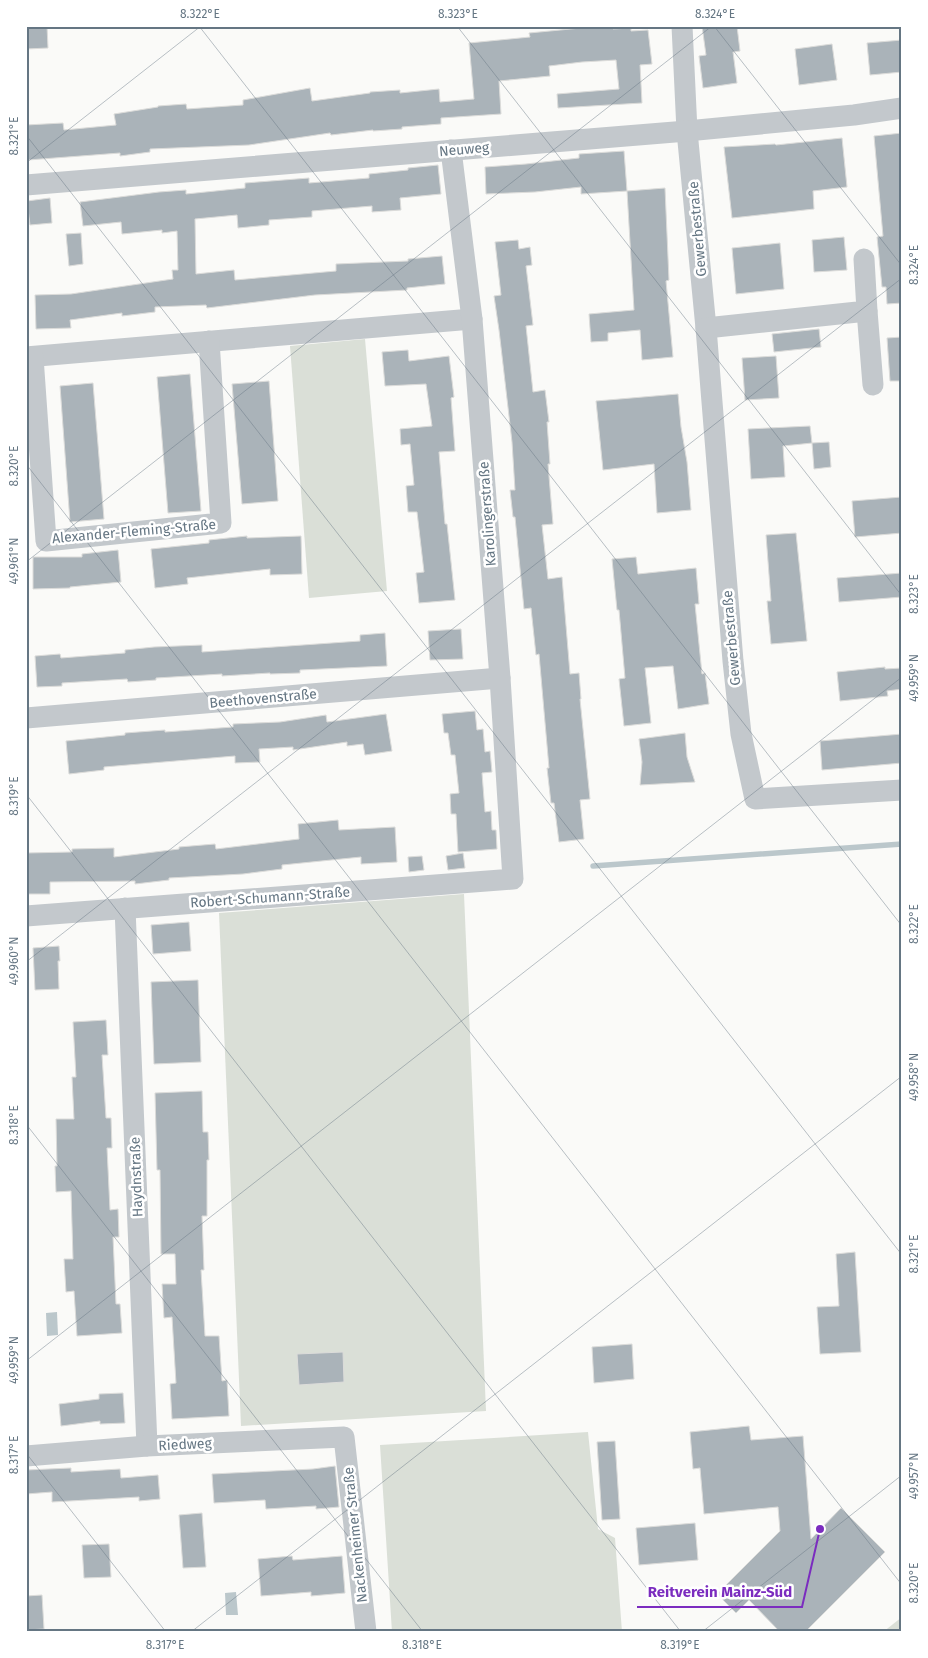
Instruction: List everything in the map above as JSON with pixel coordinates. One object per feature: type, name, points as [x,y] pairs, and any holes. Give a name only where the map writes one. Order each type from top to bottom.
[{"type":"street","name":"Gewerbestraße","points":[[682,26],[687,131],[706,328],[738,710],[755,799],[902,790]]},
{"type":"street","name":"Neuweg","points":[[26,186],[687,131],[854,115],[902,108]]},
{"type":"street","name":"Karolingerstraße","points":[[451,150],[472,319],[500,678],[513,879]]},
{"type":"street","points":[[864,259],[873,385]]},
{"type":"street","points":[[706,328],[867,311]]},
{"type":"street","name":"Alexander-Fleming-Straße","points":[[209,341],[221,523],[46,540],[30,357],[209,341],[472,319]]},
{"type":"street","name":"Beethovenstraße","points":[[26,718],[500,678]]},
{"type":"street","name":"Robert-Schumann-Straße","points":[[26,916],[513,879]]},
{"type":"street","name":"Haydnstraße","points":[[124,908],[147,1446]]},
{"type":"street","name":"Riedweg","points":[[26,1456],[147,1446],[344,1437]]},
{"type":"street","name":"Nackenheimer Straße","points":[[344,1437],[366,1632]]},
{"type":"shaded area","points":[[365,339],[387,591],[309,598],[290,346]]},
{"type":"shaded area","points":[[464,894],[486,1411],[241,1426],[219,913]]},
{"type":"shaded area","points":[[57,1312],[58,1335],[47,1336],[46,1313]]},
{"type":"shaded area","points":[[588,1432],[598,1529],[615,1538],[622,1632],[392,1632],[380,1445]]},
{"type":"shaded area","points":[[236,1592],[238,1615],[226,1615],[225,1593]]},
{"type":"shaded area","points":[[902,1617],[902,1632],[883,1632]]},
{"type":"building","points":[[26,26],[47,26],[48,48],[26,49]]},
{"type":"building","points":[[613,26],[613,29],[631,28],[631,31],[648,30],[652,64],[640,65],[642,103],[558,108],[557,94],[619,89],[616,60],[582,62],[549,66],[550,76],[499,81],[501,114],[441,118],[441,124],[331,135],[330,133],[249,145],[150,149],[150,152],[120,156],[120,153],[28,160],[26,125],[63,123],[64,130],[116,125],[114,114],[158,106],[186,104],[187,109],[243,105],[243,100],[310,88],[312,101],[370,92],[400,90],[400,93],[439,89],[440,102],[474,99],[469,43],[530,37],[529,33]]},
{"type":"building","points":[[702,26],[737,26],[740,51],[733,52],[737,83],[703,88],[699,56],[706,55]]},
{"type":"building","points":[[902,40],[902,72],[870,75],[867,43]]},
{"type":"building","points":[[832,44],[837,80],[799,85],[795,49]]},
{"type":"building","points":[[902,133],[902,303],[887,304],[886,287],[882,287],[877,237],[883,236],[874,136]]},
{"type":"building","points":[[842,138],[847,187],[813,191],[814,209],[732,218],[724,147],[776,145]]},
{"type":"building","points":[[624,151],[627,191],[581,194],[581,187],[535,192],[486,194],[485,167],[579,158],[579,154]]},
{"type":"building","points":[[438,165],[441,194],[400,198],[401,210],[372,212],[372,206],[312,211],[312,217],[269,220],[269,225],[238,228],[237,215],[195,219],[196,274],[234,270],[235,280],[336,271],[336,264],[408,261],[408,259],[442,256],[445,284],[407,288],[407,290],[315,295],[207,308],[206,305],[155,307],[155,312],[122,316],[122,313],[70,320],[71,328],[36,329],[35,295],[71,294],[173,279],[172,270],[178,270],[177,231],[162,233],[162,230],[122,234],[121,222],[83,226],[80,202],[159,192],[186,190],[186,194],[245,188],[245,183],[309,178],[309,183],[369,178],[369,174]]},
{"type":"building","points":[[665,188],[669,280],[666,281],[673,357],[642,360],[640,330],[608,333],[608,341],[591,342],[589,314],[634,310],[627,191]]},
{"type":"building","points":[[50,198],[52,223],[30,225],[27,201]]},
{"type":"building","points":[[81,233],[83,264],[69,266],[66,234]]},
{"type":"building","points":[[844,237],[847,270],[814,272],[812,240]]},
{"type":"building","points":[[518,240],[519,249],[530,247],[532,265],[526,266],[533,325],[526,326],[533,392],[545,390],[549,422],[547,422],[550,464],[548,464],[553,524],[542,525],[548,579],[562,577],[570,674],[579,673],[590,799],[580,800],[584,839],[559,842],[554,803],[551,803],[547,768],[549,768],[539,654],[536,655],[531,608],[524,609],[515,517],[513,517],[510,490],[515,490],[512,442],[494,296],[501,295],[495,242]]},
{"type":"building","points":[[780,243],[784,289],[736,294],[732,248]]},
{"type":"building","points":[[819,329],[821,347],[774,352],[772,334]]},
{"type":"building","points":[[902,337],[902,381],[890,381],[887,338]]},
{"type":"building","points":[[408,350],[409,361],[449,356],[454,397],[451,398],[455,451],[439,452],[445,524],[447,524],[455,600],[419,603],[416,573],[424,572],[417,512],[408,512],[406,486],[414,485],[410,444],[401,445],[400,429],[432,426],[426,384],[385,386],[382,352]]},
{"type":"building","points":[[776,356],[779,398],[745,400],[742,358]]},
{"type":"building","points":[[190,374],[201,511],[168,513],[157,377]]},
{"type":"building","points":[[269,381],[278,501],[242,504],[232,384]]},
{"type":"building","points":[[93,383],[104,519],[70,522],[60,386]]},
{"type":"building","points":[[678,394],[691,510],[657,513],[654,464],[603,470],[596,401]]},
{"type":"building","points":[[810,426],[812,443],[783,446],[785,477],[751,479],[748,429]]},
{"type":"building","points":[[829,442],[831,467],[814,469],[812,443]]},
{"type":"building","points":[[902,497],[902,533],[855,537],[852,501]]},
{"type":"building","points":[[796,533],[807,641],[771,644],[767,601],[771,601],[766,535]]},
{"type":"building","points":[[247,536],[247,538],[301,536],[302,574],[270,575],[270,569],[187,578],[188,584],[155,588],[151,549],[209,543],[209,540]]},
{"type":"building","points":[[118,550],[121,582],[70,588],[33,589],[33,557],[82,557],[82,554]]},
{"type":"building","points":[[636,557],[638,574],[696,568],[699,604],[695,604],[702,674],[705,673],[709,704],[678,709],[673,666],[645,668],[651,723],[624,726],[619,679],[625,678],[612,559]]},
{"type":"building","points":[[902,573],[902,597],[839,602],[837,578]]},
{"type":"building","points":[[461,629],[463,659],[430,660],[428,631]]},
{"type":"building","points":[[385,633],[387,666],[300,670],[300,673],[222,676],[222,674],[156,678],[156,680],[128,682],[127,679],[62,683],[62,686],[37,687],[35,656],[60,654],[61,658],[125,653],[125,650],[154,647],[202,645],[202,652],[360,641],[360,635]]},
{"type":"building","points":[[885,667],[885,669],[902,668],[902,689],[887,691],[888,696],[840,701],[837,672]]},
{"type":"building","points":[[475,711],[477,730],[483,729],[485,752],[490,751],[492,772],[482,773],[485,812],[491,811],[492,830],[496,830],[497,849],[458,852],[456,814],[451,814],[450,794],[459,793],[455,755],[451,755],[448,733],[444,733],[442,714]]},
{"type":"building","points":[[386,714],[392,751],[365,755],[363,744],[347,746],[347,742],[293,750],[293,747],[259,749],[260,762],[235,763],[235,756],[104,767],[104,770],[69,774],[66,741],[125,735],[125,733],[233,727],[233,724],[280,722],[326,715],[327,722]]},
{"type":"building","points":[[685,733],[687,757],[695,782],[640,785],[642,762],[639,739]]},
{"type":"building","points":[[902,734],[902,763],[822,770],[820,741]]},
{"type":"building","points":[[338,820],[339,830],[395,827],[397,862],[361,864],[361,857],[282,865],[282,869],[243,874],[169,878],[169,880],[135,884],[135,881],[50,882],[50,894],[26,894],[26,853],[72,852],[72,849],[114,848],[114,857],[179,849],[179,847],[215,844],[216,849],[299,839],[298,824]]},
{"type":"building","points":[[463,853],[465,868],[448,870],[446,856]]},
{"type":"building","points":[[422,856],[424,870],[409,872],[408,857]]},
{"type":"building","points":[[189,922],[191,951],[153,954],[151,925]]},
{"type":"building","points":[[59,946],[59,989],[35,990],[33,948]]},
{"type":"building","points":[[198,980],[201,1062],[154,1064],[151,982]]},
{"type":"building","points":[[106,1020],[108,1055],[102,1055],[106,1118],[111,1118],[112,1148],[107,1148],[110,1210],[118,1209],[119,1237],[113,1237],[116,1304],[120,1304],[122,1333],[77,1336],[74,1291],[66,1292],[64,1259],[73,1259],[71,1191],[56,1192],[56,1119],[74,1119],[72,1077],[76,1077],[73,1022]]},
{"type":"building","points":[[202,1091],[203,1132],[208,1132],[209,1160],[207,1160],[207,1216],[202,1216],[204,1270],[201,1270],[205,1336],[219,1336],[222,1381],[227,1380],[229,1416],[172,1419],[170,1384],[176,1383],[172,1317],[164,1318],[162,1284],[176,1284],[175,1254],[161,1254],[160,1170],[157,1170],[155,1093]]},
{"type":"building","points":[[855,1252],[861,1352],[820,1354],[817,1307],[839,1306],[836,1254]]},
{"type":"building","points":[[632,1344],[634,1379],[594,1383],[592,1347]]},
{"type":"building","points":[[343,1352],[344,1382],[299,1385],[297,1354]]},
{"type":"building","points":[[123,1393],[125,1423],[100,1424],[100,1421],[61,1426],[59,1404],[99,1399],[99,1394]]},
{"type":"building","points":[[749,1426],[751,1440],[803,1436],[811,1539],[841,1508],[885,1552],[805,1632],[780,1632],[749,1600],[736,1613],[717,1594],[780,1531],[778,1507],[704,1514],[700,1468],[693,1469],[690,1432]]},
{"type":"building","points":[[615,1441],[620,1519],[602,1520],[597,1442]]},
{"type":"building","points":[[335,1466],[339,1507],[316,1509],[316,1506],[266,1509],[265,1500],[214,1503],[212,1474],[313,1469]]},
{"type":"building","points":[[71,1468],[71,1472],[120,1469],[121,1478],[158,1475],[160,1499],[139,1501],[139,1497],[52,1502],[52,1492],[26,1494],[26,1470]]},
{"type":"building","points":[[202,1513],[206,1567],[183,1568],[179,1515]]},
{"type":"building","points":[[695,1523],[698,1560],[639,1565],[636,1528]]},
{"type":"building","points":[[109,1544],[111,1577],[84,1578],[82,1545]]},
{"type":"building","points":[[292,1556],[293,1560],[342,1556],[345,1593],[311,1596],[311,1592],[261,1596],[258,1559]]},
{"type":"building","points":[[42,1595],[44,1629],[26,1630],[26,1596]]},
{"type":"waterway","points":[[593,866],[902,844]]},
{"type":"place","name":"Reitverein Mainz-Süd","points":[[820,1529]]}]
